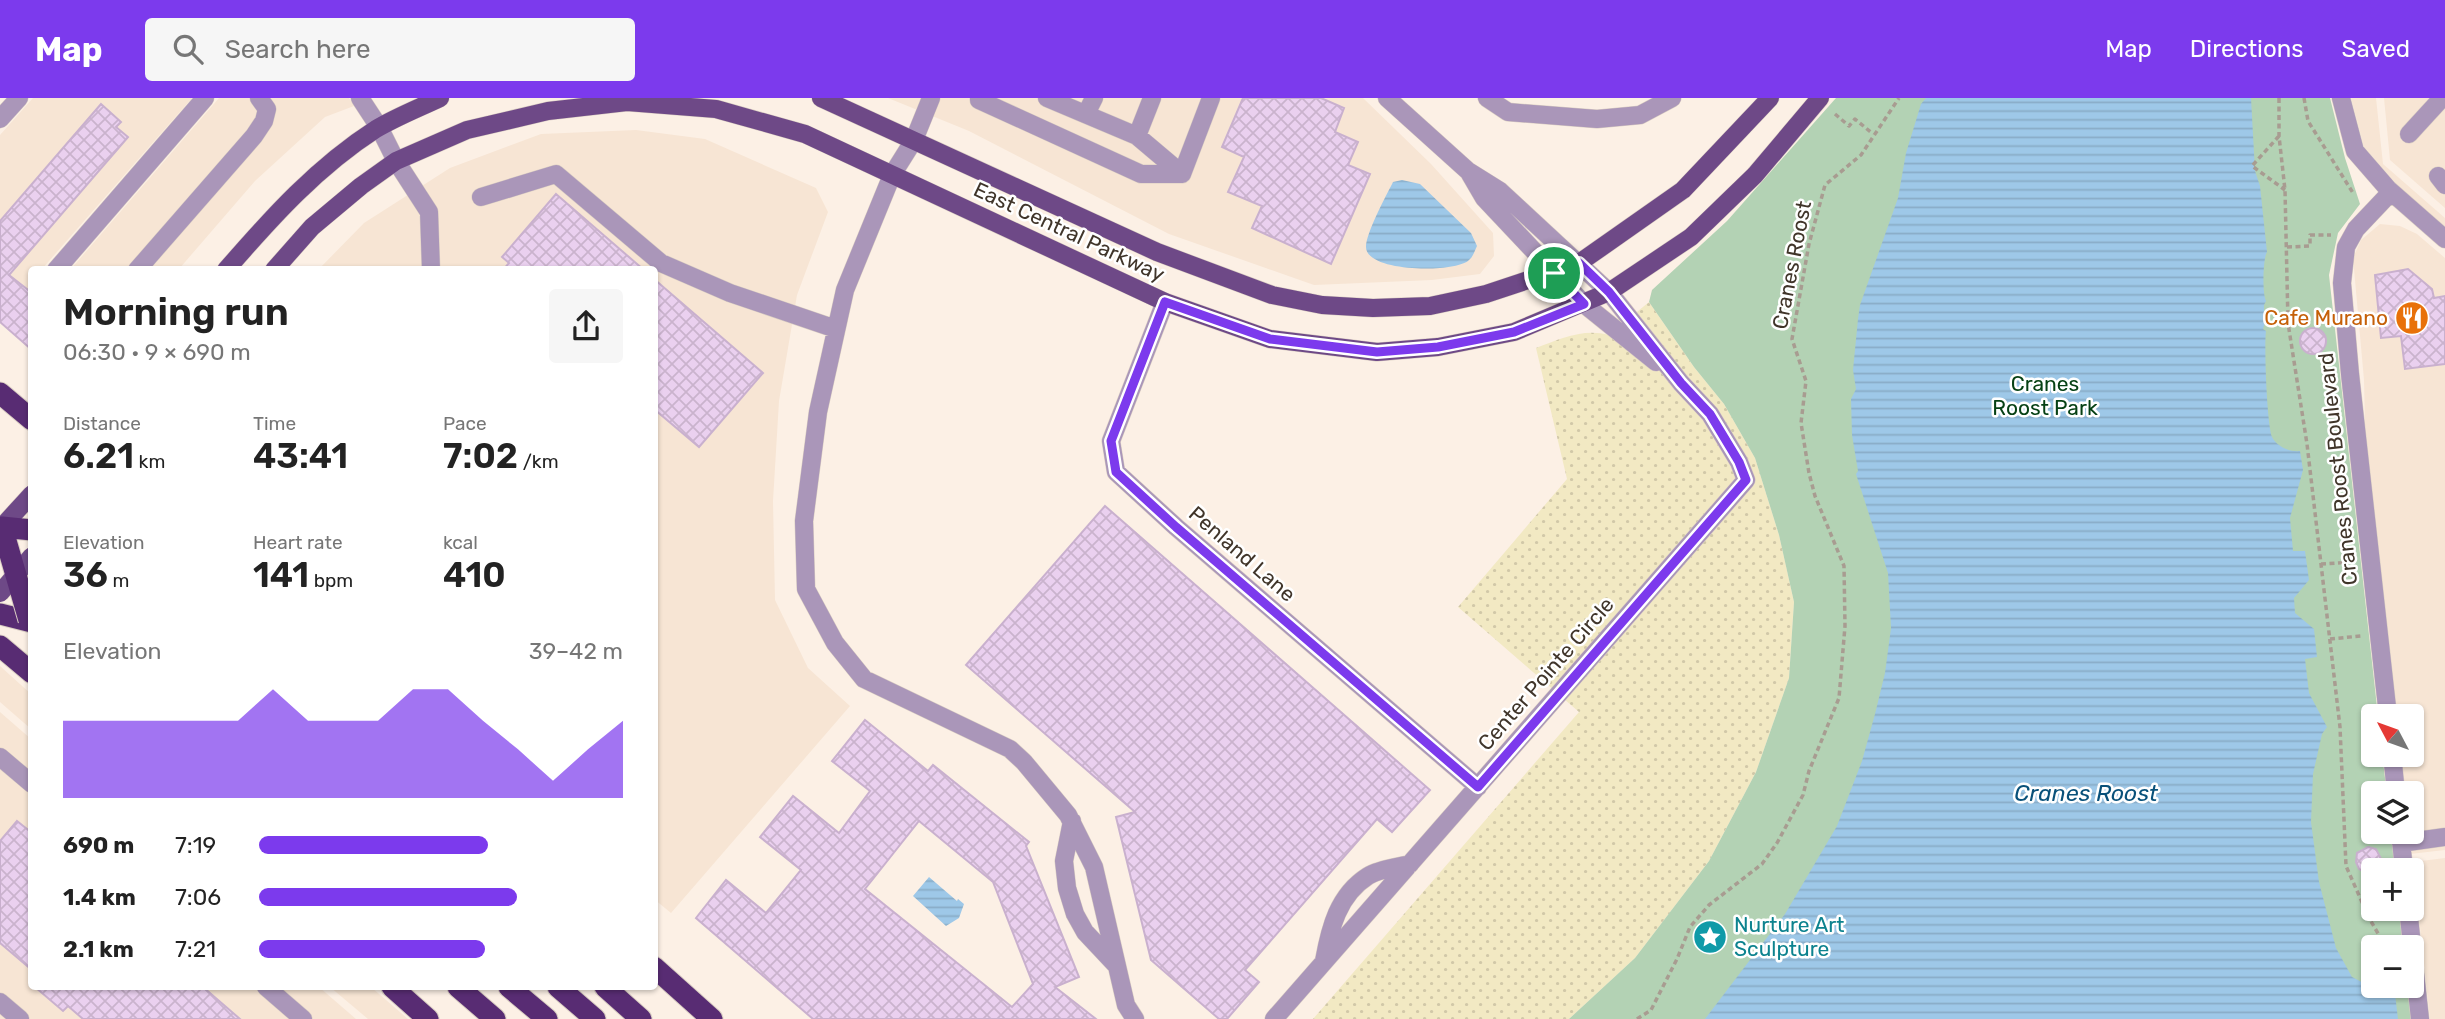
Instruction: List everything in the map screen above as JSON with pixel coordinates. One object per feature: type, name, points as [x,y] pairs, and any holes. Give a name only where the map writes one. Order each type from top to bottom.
[{"type":"highway","points":[[0,393],[28,418]]},
{"type":"highway","points":[[1,521],[28,531]]},
{"type":"highway","points":[[1,521],[23,578],[28,609]]},
{"type":"highway","points":[[0,552],[23,578]]},
{"type":"highway","points":[[0,614],[28,621]]},
{"type":"highway","points":[[0,646],[28,670]]},
{"type":"highway","points":[[658,971],[712,1019]]},
{"type":"highway","points":[[395,990],[428,1019]]},
{"type":"highway","points":[[461,990],[495,1019]]},
{"type":"highway","points":[[513,990],[547,1019]]},
{"type":"highway","points":[[561,990],[595,1019]]},
{"type":"highway","points":[[608,990],[641,1019]]},
{"type":"main road","points":[[230,266],[284,204],[341,153],[379,127],[440,98]]},
{"type":"main road","name":"East Central Parkway","points":[[821,98],[1157,252],[1272,295],[1322,304],[1373,307],[1430,306],[1486,294],[1579,263],[1683,190],[1770,98]]},
{"type":"main road","name":"East Central Parkway","points":[[278,266],[312,227],[396,161],[467,131],[548,111],[627,102],[716,109],[805,134],[1165,302],[1270,339],[1377,352],[1438,347],[1514,332],[1609,292],[1691,237],[1755,175],[1820,98]]},
{"type":"main road","points":[[1,521],[28,497]]},
{"type":"main road","points":[[0,593],[23,578]]},
{"type":"street","points":[[0,120],[19,98]]},
{"type":"street","points":[[59,266],[205,98]]},
{"type":"street","points":[[140,266],[254,136],[264,121],[267,109],[260,98]]},
{"type":"street","points":[[360,98],[429,212],[431,266]]},
{"type":"street","points":[[931,98],[914,140],[892,175],[845,290],[818,412],[804,521],[807,589],[835,643],[864,679],[1010,749],[1024,762],[1072,821],[1094,867],[1126,1005],[1135,1019]]},
{"type":"street","points":[[979,98],[1142,174],[1182,174]]},
{"type":"street","points":[[1047,98],[1090,106],[1137,136],[1182,174]]},
{"type":"street","points":[[1137,136],[1152,98]]},
{"type":"street","points":[[1182,174],[1211,98]]},
{"type":"street","points":[[1387,98],[1468,171]]},
{"type":"street","points":[[1488,98],[1508,112],[1597,120],[1640,116],[1672,98]]},
{"type":"street","points":[[2341,98],[2355,151],[2391,192],[2445,239]]},
{"type":"street","points":[[2409,134],[2442,98]]},
{"type":"street","name":"Center Pointe Circle","points":[[1275,1019],[1746,480],[1739,462],[1710,414],[1681,383],[1609,292],[1500,191],[1468,171]]},
{"type":"street","name":"Center Pointe Circle","points":[[1468,171],[1484,198],[1584,304],[1681,383]]},
{"type":"street","points":[[481,197],[555,174],[661,263],[730,293],[836,329]]},
{"type":"street","points":[[2445,179],[2438,176],[2445,185]]},
{"type":"street","name":"Cranes Roost Boulevard","points":[[2387,704],[2342,283],[2346,247],[2356,229],[2391,192]]},
{"type":"street","name":"Penland Lane","points":[[1165,302],[1111,441],[1116,472],[1176,527],[1478,787]]},
{"type":"street","points":[[0,757],[28,781]]},
{"type":"street","points":[[1072,821],[1064,861],[1067,888],[1084,932],[1116,965]]},
{"type":"street","points":[[2424,837],[2445,837]]},
{"type":"street","points":[[1324,963],[1330,926],[1344,899],[1369,875],[1410,864]]},
{"type":"street","points":[[2409,921],[2420,1019]]},
{"type":"street","points":[[269,990],[303,1019]]},
{"type":"street","points":[[0,1002],[20,1019]]},
{"type":"path","name":"Cranes Roost","points":[[1637,1019],[1651,1010],[1692,924],[1709,905],[1762,864],[1777,843],[1804,795],[1809,771],[1839,698],[1845,626],[1844,566],[1815,496],[1809,474],[1801,423],[1807,381],[1792,339],[1808,244],[1825,185],[1861,155],[1899,98]]},
{"type":"path","points":[[2279,98],[2279,136],[2285,190],[2288,323],[2307,444],[2340,727],[2346,866],[2379,935]]},
{"type":"path","points":[[2304,98],[2308,121],[2354,193]]},
{"type":"path","points":[[1835,114],[1849,127],[1855,119],[1873,135]]},
{"type":"path","points":[[2279,136],[2252,166],[2285,190]]},
{"type":"path","points":[[2287,247],[2310,246],[2310,235],[2331,235]]},
{"type":"path","points":[[2321,564],[2353,562]]},
{"type":"path","points":[[2330,639],[2361,636]]},
{"type":"path","points":[[1692,924],[1702,930]]},
{"type":"path","points":[[1709,926],[1716,927],[1721,933],[1720,943],[1711,949],[1704,947],[1700,937],[1702,930],[1709,926]]},
{"type":"shaded area","points":[[33,98],[192,98],[45,266],[28,266],[28,346],[0,322],[0,135]]},
{"type":"shaded area","points":[[219,98],[349,98],[354,106],[325,117],[255,181],[182,266],[73,266]]},
{"type":"shaded area","points":[[888,98],[1363,98],[1431,164],[1493,233],[1494,256],[1480,274],[1432,280],[1314,285],[1169,234],[969,131]]},
{"type":"shaded area","points":[[2351,98],[2376,98],[2383,164],[2445,218],[2445,227],[2397,185],[2364,147]]},
{"type":"shaded area","points":[[2384,98],[2445,98],[2445,208],[2390,160]]},
{"type":"shaded area","points":[[636,130],[705,139],[816,188],[828,212],[797,295],[779,401],[773,501],[775,600],[808,668],[850,706],[671,913],[658,902],[658,266],[322,266],[364,223],[450,168],[541,134]]},
{"type":"shaded area","points":[[2380,224],[2400,226],[2417,234],[2445,258],[2445,850],[2410,854],[2409,844],[2424,844],[2424,781],[2402,781],[2400,767],[2424,767],[2424,704],[2394,704],[2365,425],[2364,380],[2353,258],[2361,240]]},
{"type":"shaded area","points":[[0,666],[28,691],[28,726],[0,702]]},
{"type":"shaded area","points":[[0,712],[28,736],[28,990],[322,990],[356,1019],[0,1019]]},
{"type":"shaded area","points":[[2445,858],[2445,1019],[2430,1019],[2424,935],[2421,935],[2419,921],[2424,921],[2424,861]]},
{"type":"shaded area","points":[[334,990],[374,990],[408,1019],[368,1019]]},
{"type":"sand","points":[[1649,302],[1694,367],[1724,404],[1755,458],[1779,535],[1794,602],[1789,678],[1756,772],[1709,861],[1635,958],[1569,1019],[1313,1019],[1579,712],[1458,607],[1567,479],[1536,348],[1581,334],[1609,335]]},
{"type":"green space","name":"Cranes Roost","points":[[1836,98],[2330,98],[2360,204],[2338,233],[2329,275],[2377,704],[2361,704],[2361,767],[2384,767],[2385,781],[2361,781],[2361,844],[2392,844],[2394,858],[2361,858],[2361,921],[2400,921],[2402,935],[2361,935],[2361,998],[2409,998],[2411,1019],[1569,1019],[1635,958],[1709,861],[1756,772],[1789,678],[1794,602],[1779,535],[1755,458],[1724,404],[1694,367],[1649,302],[1652,290],[1727,221]]},
{"type":"water","name":"Cranes Roost","points":[[1926,98],[2251,98],[2255,171],[2260,186],[2267,252],[2264,276],[2266,319],[2263,329],[2266,331],[2269,417],[2274,441],[2284,448],[2300,451],[2303,470],[2290,518],[2293,551],[2305,551],[2309,580],[2294,598],[2295,613],[2314,629],[2317,657],[2305,659],[2309,693],[2327,727],[2322,734],[2313,774],[2311,822],[2319,882],[2336,948],[2352,977],[2361,982],[2361,998],[2395,998],[2398,1019],[1705,1019],[1785,914],[1837,826],[1862,761],[1885,673],[1891,628],[1888,573],[1856,474],[1858,471],[1852,435],[1851,399],[1856,389],[1853,370],[1860,305],[1898,198],[1906,153],[1921,104]]},
{"type":"water","points":[[1402,180],[1420,184],[1471,233],[1477,246],[1469,260],[1448,267],[1413,268],[1380,262],[1370,256],[1366,247],[1373,224],[1393,182]]},
{"type":"water","points":[[929,877],[964,904],[959,918],[946,926],[913,896]]},
{"type":"building","points":[[1243,98],[1321,98],[1344,108],[1335,132],[1358,142],[1348,165],[1370,174],[1331,264],[1252,228],[1262,206],[1228,192],[1244,157],[1222,147]]},
{"type":"building","points":[[101,104],[121,122],[116,127],[128,137],[9,275],[28,290],[28,346],[0,322],[0,221]]},
{"type":"building","points":[[556,194],[639,266],[506,266],[509,263],[502,257]]},
{"type":"building","name":"Cafe Murano","points":[[2408,269],[2432,289],[2434,298],[2445,296],[2445,364],[2405,369],[2401,336],[2381,338],[2375,275]]},
{"type":"building","points":[[658,282],[763,373],[699,447],[658,412]]},
{"type":"building","points":[[2313,328],[2322,332],[2326,341],[2322,350],[2313,354],[2304,350],[2300,341],[2304,332]]},
{"type":"building","points":[[1105,506],[1430,790],[1392,832],[1377,819],[1245,970],[1259,982],[1227,1019],[1219,1019],[1151,960],[1116,817],[1135,812],[966,665]]},
{"type":"building","points":[[865,720],[928,771],[933,765],[1029,842],[1026,846],[1079,977],[1055,987],[1096,1019],[813,1019],[696,918],[726,880],[766,913],[801,870],[760,837],[793,796],[839,833],[870,791],[832,761]],"holes":[[[919,821],[993,882],[1033,984],[1012,1007],[865,889]]]},
{"type":"building","points":[[17,821],[28,830],[28,967],[0,943],[0,841]]},
{"type":"building","points":[[2368,847],[2376,849],[2380,858],[2361,858],[2361,870],[2356,862],[2357,853]]},
{"type":"building","points":[[38,990],[206,990],[240,1019],[83,1019],[68,1006],[63,1011]]},
{"type":"place","name":"Cafe Murano","points":[[2412,318]]},
{"type":"place","name":"Nurture Art Sculpture","points":[[1710,937]]},
{"type":"route","points":[[1579,263],[1609,292],[1681,383],[1710,414],[1739,462],[1746,480],[1478,787],[1176,527],[1116,472],[1111,441],[1165,302],[1270,339],[1377,352],[1438,347],[1514,332],[1584,304],[1554,273],[1579,263]]},
{"type":"park label","name":"Cranes Roost Park","points":[[2045,396]]}]
